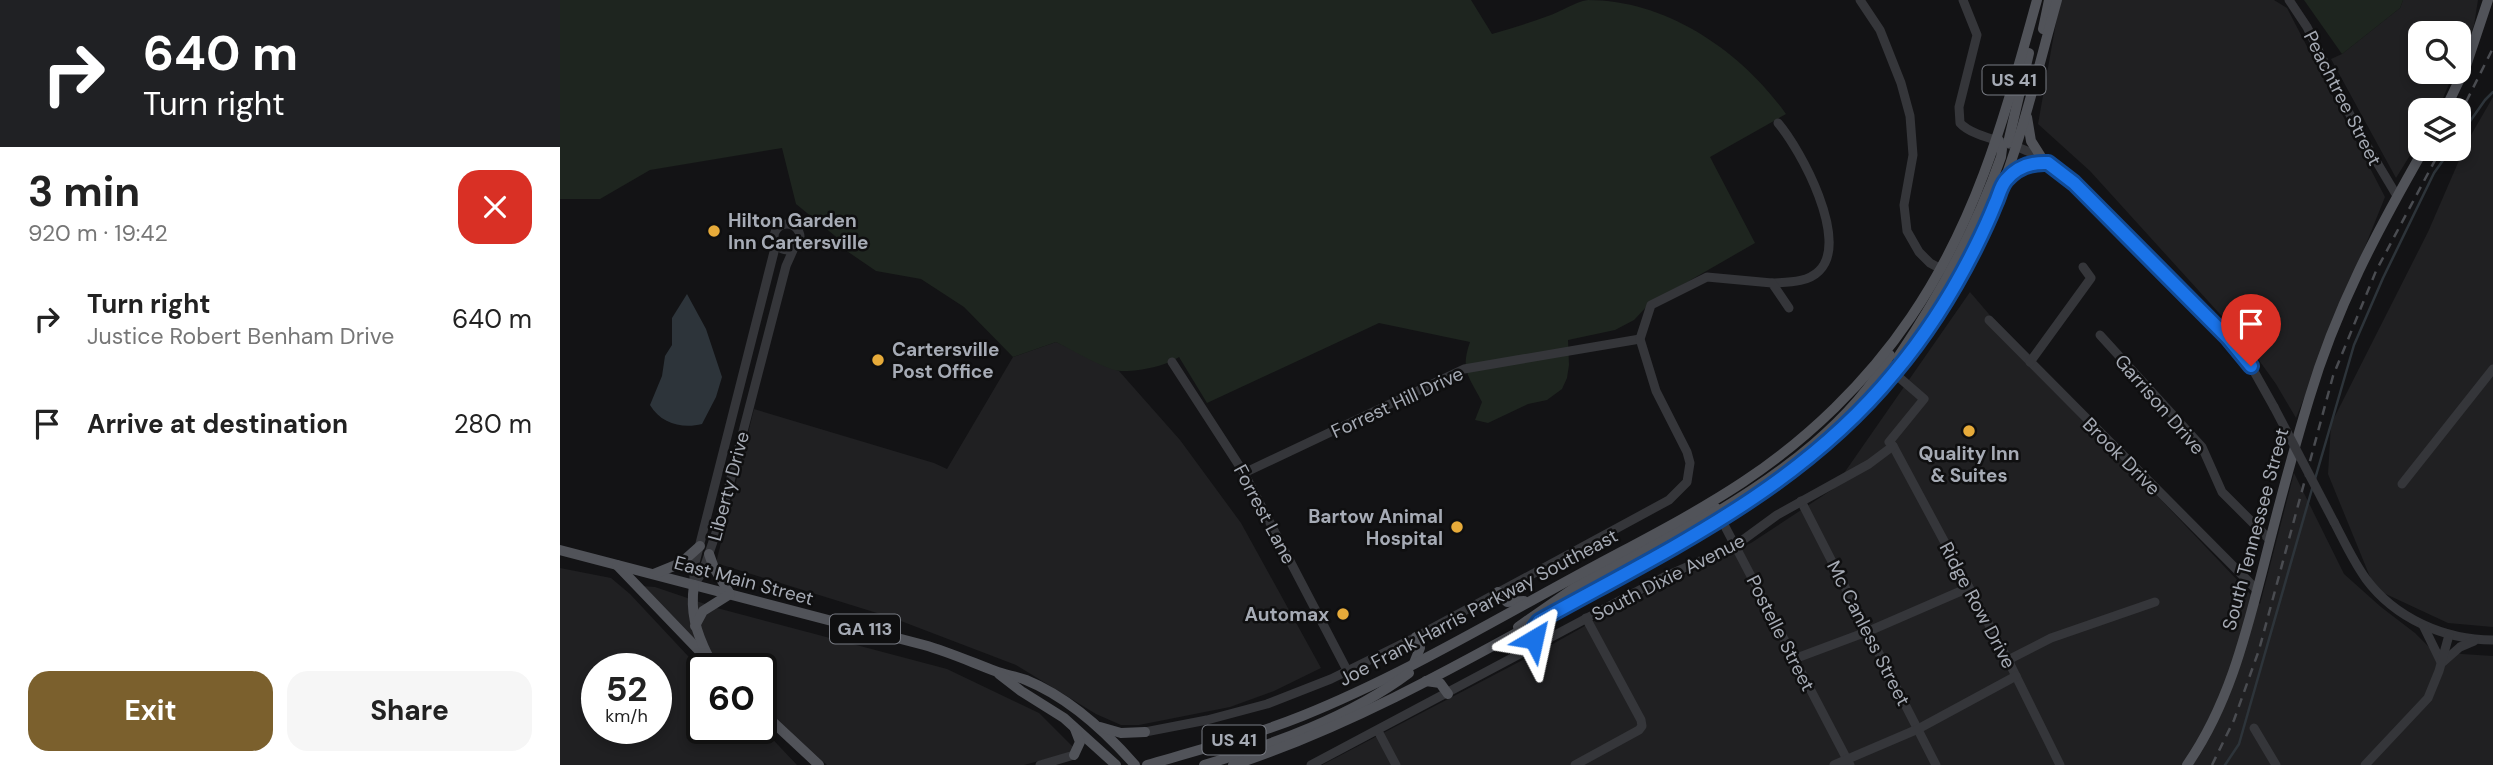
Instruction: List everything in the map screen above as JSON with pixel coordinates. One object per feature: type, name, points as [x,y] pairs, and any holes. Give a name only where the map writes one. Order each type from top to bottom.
[{"type":"main road","name":"Joe Frank Harris Parkway Southeast","points":[[1147,765],[1289,721],[1352,695],[1536,598],[1789,474],[1834,436],[1894,373],[1927,330],[1981,236],[2003,185],[2007,143],[2037,0]]},
{"type":"main road","points":[[2040,60],[2049,0]]},
{"type":"main road","name":"Joe Frank Harris Parkway Southeast","points":[[1233,765],[1309,737],[1426,681],[1539,621],[1717,510],[1755,474],[1806,434],[1845,397],[1898,336],[1941,269],[1977,196],[2027,107],[2057,0]]},
{"type":"main road","points":[[2451,98],[2471,54],[2488,0]]},
{"type":"main road","points":[[2003,185],[2022,167],[2046,161],[2029,136],[2027,107]]},
{"type":"main road","points":[[1884,384],[1890,368],[1945,281],[1971,232],[2002,149],[2007,143]]},
{"type":"main road","name":"South Tennessee Street","points":[[2186,765],[2206,735],[2228,690],[2308,401],[2330,335],[2351,284],[2417,161]]},
{"type":"main road","points":[[1506,638],[1525,621],[1574,588],[1717,510]]},
{"type":"main road","name":"East Main Street","points":[[560,550],[969,660],[1036,685],[1097,726],[1133,762]]},
{"type":"main road","points":[[654,575],[704,550],[730,594],[703,611],[695,626]]},
{"type":"main road","points":[[617,565],[700,653]]},
{"type":"main road","points":[[694,585],[692,606],[695,626],[708,653]]},
{"type":"main road","points":[[1498,592],[1504,601],[1510,603],[1536,598]]},
{"type":"main road","points":[[1537,645],[1533,632],[1539,621]]},
{"type":"main road","points":[[1412,665],[1420,648],[1416,636]]},
{"type":"main road","points":[[1203,765],[1273,742],[1321,722],[1396,682],[1427,657]]},
{"type":"main road","name":"East Main Street","points":[[997,672],[1072,724],[1116,765]]},
{"type":"main road","points":[[1426,681],[1440,683],[1448,694]]},
{"type":"main road","points":[[1072,724],[1080,742],[1074,755]]},
{"type":"main road","points":[[777,726],[818,765]]},
{"type":"main road","points":[[1097,726],[1122,733],[1145,732]]},
{"type":"main road","points":[[1133,762],[1129,744],[1145,732]]},
{"type":"main road","points":[[1074,755],[1096,749],[1099,765]]},
{"type":"street","points":[[1860,0],[1880,30],[1901,83],[1910,116],[1913,155],[1904,205],[1907,231],[1919,252],[1941,269]]},
{"type":"street","points":[[1963,0],[1978,34],[1959,107],[1959,119],[1964,127],[2046,161],[2082,190],[2228,338],[2251,366],[2353,559],[2372,586],[2396,608],[2423,625],[2449,635],[2493,640]]},
{"type":"street","name":"Peachtree Street","points":[[2289,0],[2300,14],[2357,129],[2397,196]]},
{"type":"street","points":[[1145,732],[1196,723],[1267,704],[1348,672],[1669,500],[1687,482],[1689,458],[1657,391],[1640,339],[1651,305],[1707,277],[1772,283],[1796,282],[1818,272],[1829,253],[1829,237],[1813,183],[1793,141],[1778,123]]},
{"type":"street","points":[[790,225],[800,235],[794,248],[784,250],[776,244],[775,230],[779,226],[790,225]]},
{"type":"street","name":"Liberty Drive","points":[[694,585],[703,571],[704,550],[731,420],[776,244]]},
{"type":"street","name":"Liberty Drive","points":[[704,550],[745,423],[794,248]]},
{"type":"street","points":[[2030,362],[2091,278],[2083,267]]},
{"type":"street","points":[[1772,283],[1788,308]]},
{"type":"street","points":[[766,289],[779,295]]},
{"type":"street","name":"Brook Drive","points":[[1989,320],[2257,590]]},
{"type":"street","name":"Garrison Drive","points":[[2099,335],[2202,447],[2222,492],[2270,540]]},
{"type":"street","name":"Forrest Hill Drive","points":[[1244,473],[1464,369],[1640,339]]},
{"type":"street","name":"Forrest Lane","points":[[1172,362],[1244,473],[1348,672]]},
{"type":"street","points":[[2402,484],[2493,369]]},
{"type":"street","name":"South Dixie Avenue","points":[[1311,765],[1666,576],[1736,545],[1777,515],[1868,464],[1893,446],[1889,442],[1924,399],[1894,373]]},
{"type":"street","points":[[739,389],[753,393]]},
{"type":"street","points":[[731,420],[745,423]]},
{"type":"street","name":"Ridge Row Drive","points":[[1893,446],[2008,660],[2060,765]]},
{"type":"street","name":"Mc Canless Street","points":[[1801,501],[1936,765]]},
{"type":"street","name":"Postelle Street","points":[[1717,510],[1848,762]]},
{"type":"street","points":[[1794,659],[1869,631],[1968,588]]},
{"type":"street","points":[[2008,660],[2051,638],[2155,602]]},
{"type":"street","points":[[1575,765],[1642,726],[1586,618]]},
{"type":"street","points":[[2423,625],[2441,665]]},
{"type":"street","points":[[2365,765],[2424,703],[2441,665],[2449,635]]},
{"type":"street","points":[[2441,665],[2460,647],[2479,640]]},
{"type":"street","points":[[1834,765],[1848,762],[1917,729],[2015,676]]},
{"type":"street","points":[[2254,728],[2276,765]]},
{"type":"street","points":[[1378,731],[1396,765]]},
{"type":"street","points":[[1040,765],[1074,755]]},
{"type":"shaded area","points":[[560,0],[1471,0],[1492,34],[1541,19],[1583,1],[1618,2],[1647,9],[1701,34],[1748,70],[1786,114],[1710,157],[1755,243],[1649,304],[1634,320],[1615,330],[1568,340],[1567,378],[1562,389],[1547,400],[1528,404],[1488,423],[1475,420],[1482,402],[1467,373],[1466,360],[1470,342],[1379,323],[1207,403],[1179,357],[1151,368],[1121,371],[1098,364],[1056,342],[1013,357],[964,307],[921,279],[876,271],[841,247],[840,240],[796,204],[782,148],[650,170],[600,199],[560,199]]},
{"type":"shaded area","points":[[2060,0],[2274,0],[2287,8],[2385,197],[2296,418],[2248,345],[2090,171],[2038,124]]},
{"type":"shaded area","points":[[2304,0],[2403,0],[2400,8],[2342,54]]},
{"type":"shaded area","points":[[2403,0],[2478,0],[2471,32],[2471,21],[2408,21],[2408,84],[2449,84],[2443,98],[2408,98],[2408,158],[2396,178],[2331,59],[2342,54],[2400,8]]},
{"type":"shaded area","points":[[2493,97],[2493,627],[2448,623],[2375,589],[2328,474],[2331,424],[2428,232],[2459,161],[2471,161],[2471,135]]},
{"type":"shaded area","points":[[1970,292],[2030,362],[2260,604],[2294,473],[2344,574],[2429,647],[2462,654],[2493,656],[2493,765],[1322,765],[1542,650],[1633,599],[1751,543],[1833,489]]},
{"type":"shaded area","points":[[687,294],[706,329],[722,377],[716,397],[702,424],[687,426],[666,421],[650,405],[662,376],[665,356],[672,345],[672,318]]},
{"type":"shaded area","points":[[1056,342],[1119,371],[1180,440],[1241,523],[1321,668],[1274,691],[1230,707],[1139,725],[1121,725],[1096,714],[1016,665],[893,618],[716,563],[754,409],[947,469],[1013,357]]},
{"type":"shaded area","points":[[560,568],[611,578],[630,594],[686,654],[686,744],[777,744],[797,765],[560,765]]},
{"type":"shaded area","points":[[641,586],[655,587],[717,608],[947,669],[1039,713],[1077,751],[1024,765],[827,765],[777,720],[777,653],[703,653]]},
{"type":"waterway","points":[[2471,120],[2493,92]]},
{"type":"waterway","points":[[2315,479],[2354,345],[2383,278],[2434,173],[2442,161]]},
{"type":"waterway","points":[[2225,765],[2239,744],[2312,489]]},
{"type":"railway","points":[[2468,98],[2493,48]]},
{"type":"railway","points":[[2212,765],[2234,720],[2259,650],[2333,376],[2376,271],[2435,161]]},
{"type":"place","name":"Hilton Garden Inn Cartersville","points":[[714,231]]},
{"type":"place","name":"Cartersville Post Office","points":[[878,360]]},
{"type":"place","name":"Quality Inn & Suites","points":[[1969,431]]},
{"type":"place","name":"Bartow Animal Hospital","points":[[1457,527]]},
{"type":"place","name":"Automax","points":[[1343,614]]},
{"type":"route","points":[[1534,639],[1534,628],[1539,621],[1741,508],[1789,474],[1848,423],[1894,373],[1927,330],[1972,255],[2003,185],[2027,164],[2048,163],[2061,171],[2228,338],[2251,366]]}]
